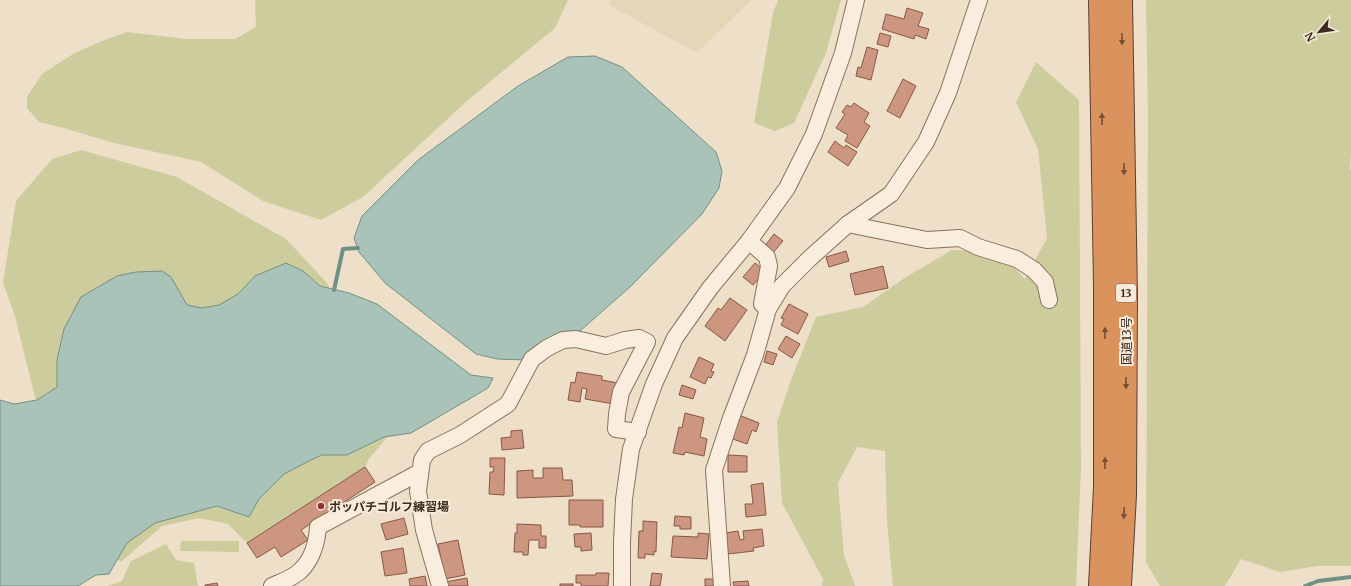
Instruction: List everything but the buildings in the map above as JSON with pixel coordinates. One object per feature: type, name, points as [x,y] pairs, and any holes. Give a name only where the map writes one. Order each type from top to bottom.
[{"type":"highway","name":"国道13号","points":[[1100,0],[1105,286],[1105,487],[1100,586]]},
{"type":"highway","name":"国道13号","points":[[1120,586],[1125,495],[1126,296],[1121,0]]},
{"type":"street","points":[[622,586],[624,499],[631,449],[654,384],[675,338],[710,288],[749,241],[787,188],[814,134],[843,53],[856,0]]},
{"type":"street","points":[[722,586],[714,470],[731,418],[755,355],[768,309],[782,286],[809,259],[848,224],[891,194],[926,142],[948,94],[979,0]]},
{"type":"street","points":[[848,224],[928,240],[960,238],[978,247],[1017,259],[1034,270],[1045,282],[1049,300]]},
{"type":"street","points":[[749,241],[767,258],[769,266],[762,304],[768,309]]},
{"type":"street","points":[[440,586],[424,530],[418,491],[422,460],[428,451],[460,435],[508,404],[532,359],[547,348],[563,340],[576,339],[606,346],[625,340],[639,338],[647,342],[621,392],[617,414],[616,429],[638,432]]},
{"type":"street","points":[[272,586],[284,581],[300,571],[310,558],[317,538],[318,527],[420,472]]},
{"type":"shaded area","points":[[610,0],[751,0],[697,53],[609,5]]},
{"type":"shaded area","points":[[595,56],[622,67],[716,152],[722,171],[719,188],[702,214],[630,287],[581,330],[526,360],[497,359],[476,354],[385,283],[359,252],[354,238],[362,216],[418,160],[518,86],[568,57]]},
{"type":"shaded area","points":[[286,263],[303,271],[320,286],[349,293],[377,304],[471,375],[493,378],[488,388],[411,433],[384,437],[347,455],[322,455],[284,474],[259,499],[249,517],[217,506],[155,523],[127,543],[109,574],[96,575],[78,586],[0,586],[0,400],[14,404],[37,400],[57,387],[57,360],[64,329],[81,297],[117,276],[136,272],[162,271],[171,277],[187,305],[202,308],[219,305],[238,294],[255,276]]},
{"type":"green space","points":[[255,0],[568,0],[555,28],[467,101],[363,197],[321,220],[263,201],[201,162],[110,142],[39,122],[27,108],[27,97],[42,74],[73,54],[127,32],[186,39],[235,39],[256,27]]},
{"type":"green space","points":[[778,0],[841,0],[826,53],[794,123],[775,131],[754,123],[773,13]]},
{"type":"green space","points":[[1146,0],[1351,0],[1351,566],[1317,566],[1280,572],[1241,559],[1225,586],[1160,586],[1146,562],[1148,115]]},
{"type":"green space","points":[[1036,62],[1079,100],[1081,467],[1076,586],[893,586],[887,522],[885,451],[857,447],[838,483],[844,555],[855,586],[822,586],[823,579],[782,503],[777,422],[791,380],[816,317],[863,307],[906,277],[952,250],[999,252],[1025,279],[1047,238],[1038,149],[1016,102]]},
{"type":"green space","points":[[81,150],[177,177],[286,239],[326,282],[405,415],[369,459],[365,467],[247,543],[228,524],[199,518],[162,526],[121,562],[99,543],[46,441],[15,316],[3,283],[16,201],[52,159]]},
{"type":"green space","points":[[181,541],[239,541],[239,552],[180,551]]},
{"type":"green space","points":[[166,544],[176,560],[194,563],[198,586],[107,586],[122,581],[131,561]]},
{"type":"waterway","points":[[334,290],[343,249],[358,248]]},
{"type":"waterway","points":[[1305,586],[1318,581],[1351,577]]},
{"type":"place","name":"ポッパチゴルフ練習場","points":[[321,506]]}]
